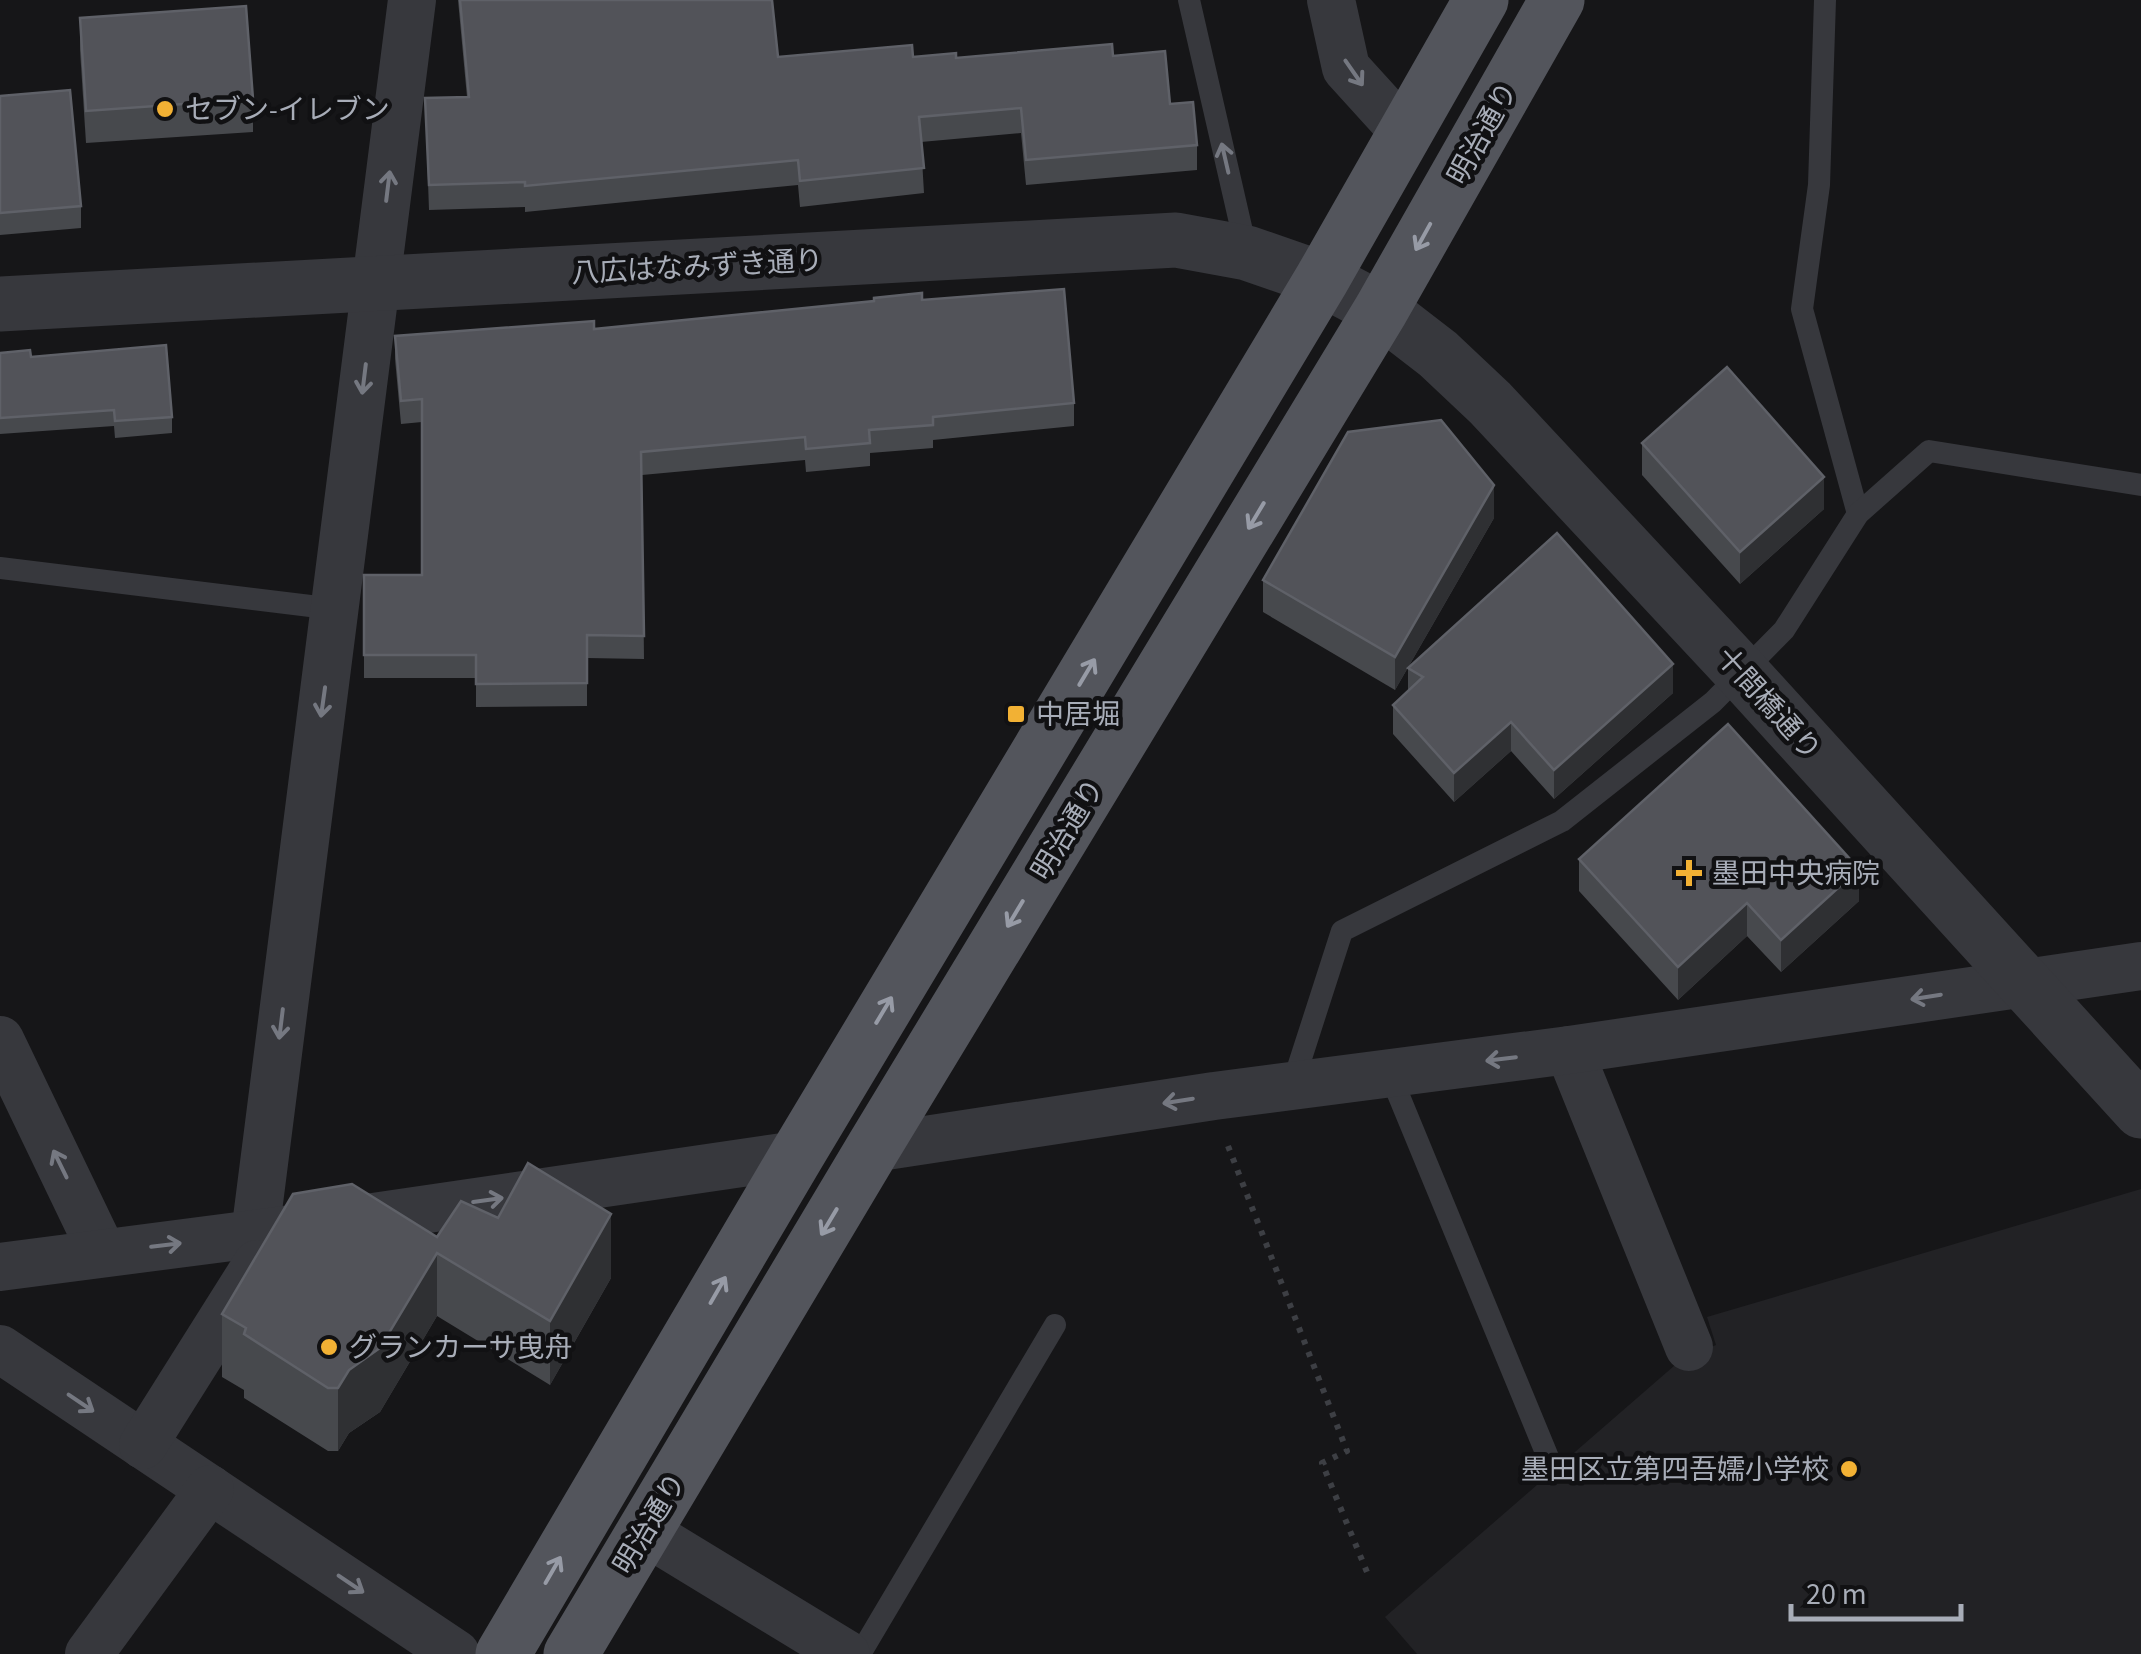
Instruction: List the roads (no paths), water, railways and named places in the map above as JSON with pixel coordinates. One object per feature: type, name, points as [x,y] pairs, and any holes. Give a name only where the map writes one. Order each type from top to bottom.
[{"type":"main road","points":[[504,1654],[797,1155],[1322,279],[1481,0]]},
{"type":"main road","name":"明治通り","points":[[570,1654],[1382,310],[1557,0]]},
{"type":"street","points":[[143,1445],[266,1233],[336,610],[412,0]]},
{"type":"street","points":[[1331,0],[1346,68],[1404,133]]},
{"type":"street","name":"八広はなみずき通り","points":[[0,304],[1176,240],[1247,253],[1322,279],[1382,310]]},
{"type":"street","name":"十間橋通り","points":[[1382,310],[1438,354],[1490,403],[2141,1111]]},
{"type":"street","points":[[873,1148],[1214,1096],[1569,1050],[2141,966]]},
{"type":"street","points":[[0,1040],[102,1252]]},
{"type":"street","points":[[1569,1050],[1689,1347]]},
{"type":"street","points":[[0,1267],[266,1233],[797,1155]]},
{"type":"street","points":[[0,1349],[456,1654]]},
{"type":"street","points":[[89,1654],[210,1490]]},
{"type":"street","points":[[644,1531],[846,1654]]},
{"type":"lane","points":[[1189,0],[1247,253]]},
{"type":"lane","points":[[1825,0],[1819,186],[1802,309],[1858,514]]},
{"type":"lane","points":[[1292,1086],[1342,931],[1562,822],[1714,702],[1784,630],[1858,514],[1929,451],[2141,485]]},
{"type":"lane","points":[[0,568],[336,610]]},
{"type":"lane","points":[[1389,1072],[1552,1467]]},
{"type":"lane","points":[[860,1654],[1055,1325]]},
{"type":"place","name":"セブン-イレブン","points":[[165,109]]},
{"type":"place","name":"中居堀","points":[[1016,714]]},
{"type":"place","name":"墨田中央病院","points":[[1689,873]]},
{"type":"place","name":"グランカーサ曳舟","points":[[329,1347]]},
{"type":"place","name":"墨田区立第四吾嬬小学校","points":[[1849,1469]]}]
